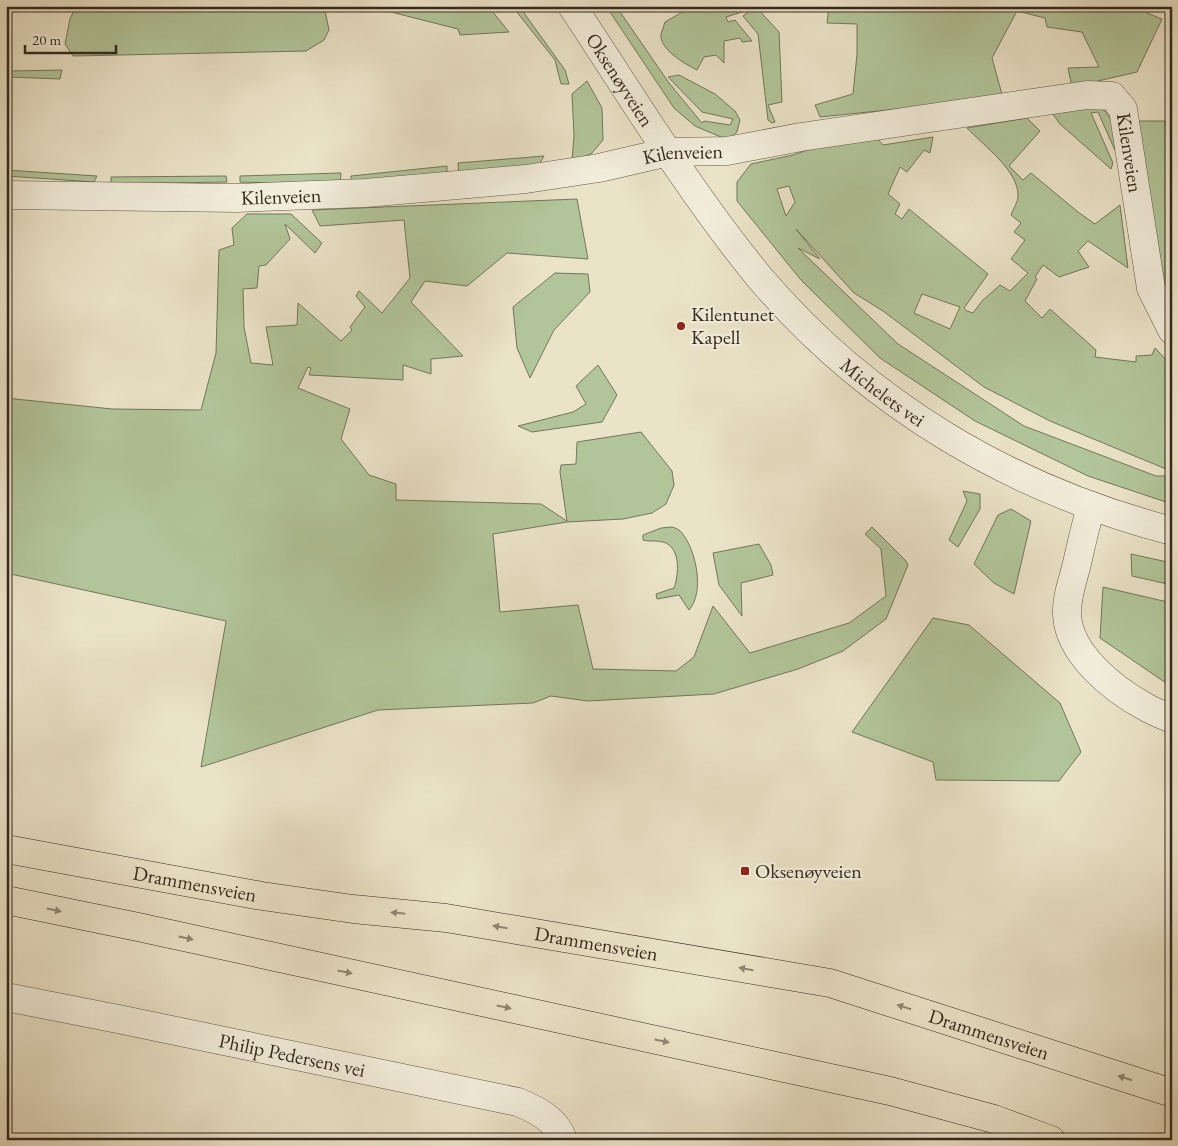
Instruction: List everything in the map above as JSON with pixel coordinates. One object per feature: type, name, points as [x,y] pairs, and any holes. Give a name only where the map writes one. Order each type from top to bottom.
[{"type":"highway","points":[[6,836],[84,864]]},
{"type":"highway","name":"Drammensveien","points":[[6,849],[262,896],[446,918],[830,983],[1172,1092]]},
{"type":"highway","points":[[6,900],[890,1091],[994,1119],[1051,1140]]},
{"type":"street","name":"Oksenøyveien","points":[[572,6],[668,152]]},
{"type":"street","name":"Kilenveien","points":[[6,195],[237,198],[366,193],[526,179],[599,168],[668,152],[728,151],[800,137],[1087,95],[1112,96],[1123,109],[1151,288],[1172,330]]},
{"type":"street","name":"Michelets vei","points":[[668,152],[730,240],[762,279],[818,340],[899,407],[938,433],[1007,472],[1092,507],[1172,531]]},
{"type":"street","points":[[1092,507],[1084,529],[1068,597],[1067,617],[1073,637],[1081,651],[1100,675],[1118,690],[1145,707],[1172,718]]},
{"type":"street","name":"Philip Pedersens vei","points":[[6,997],[518,1102],[542,1113],[560,1131],[563,1140]]},
{"type":"green space","points":[[76,6],[324,6],[329,30],[324,40],[306,51],[73,56],[65,44],[70,19]]},
{"type":"green space","points":[[379,6],[488,6],[509,32],[460,35],[458,29],[379,9]]},
{"type":"green space","points":[[512,6],[519,6],[565,70],[569,84],[561,84],[555,60]]},
{"type":"green space","points":[[606,6],[616,6],[669,83],[702,123],[704,121],[730,125],[733,119],[702,112],[668,77],[679,75],[715,94],[735,111],[740,120],[737,132],[728,140],[695,126],[674,108]]},
{"type":"green space","points":[[709,6],[732,6],[745,11],[726,17],[728,22],[735,20],[752,41],[742,42],[740,38],[724,41],[724,63],[716,55],[704,57],[697,70],[668,50],[661,40],[661,34],[665,22],[686,10]]},
{"type":"green space","points":[[829,6],[1130,6],[1162,19],[1137,72],[1072,87],[1068,68],[1099,67],[1082,32],[1047,27],[1045,18],[1017,11],[992,58],[1003,98],[820,117],[815,105],[853,94],[857,54],[857,24],[827,23]]},
{"type":"green space","points":[[756,7],[779,32],[782,102],[768,105],[775,122],[772,123],[768,120],[758,34],[743,16]]},
{"type":"green space","points":[[62,70],[60,79],[9,77],[9,71]]},
{"type":"green space","points":[[587,81],[602,108],[603,140],[592,153],[578,160],[572,160],[574,136],[572,94]]},
{"type":"green space","points":[[1093,105],[1105,111],[1117,128],[1126,175],[1098,112],[1091,113],[1113,163],[1111,169],[1060,124],[1052,113]]},
{"type":"green space","points":[[1027,118],[1040,131],[1009,166],[1023,180],[1031,173],[1095,224],[1120,205],[1128,268],[1088,241],[1078,251],[1089,267],[1059,277],[1043,265],[1035,277],[1037,279],[1025,301],[1042,318],[1050,309],[1096,350],[1095,357],[1136,362],[1136,356],[1152,355],[1155,348],[1172,366],[1172,469],[1166,469],[1050,421],[984,387],[883,311],[854,293],[796,229],[820,259],[798,248],[898,344],[1024,426],[1156,476],[1172,476],[1172,504],[1088,476],[975,421],[880,358],[801,280],[737,201],[737,182],[751,164],[793,155],[816,147],[877,138],[883,145],[933,137],[930,153],[924,150],[907,172],[900,167],[888,194],[900,204],[895,214],[902,219],[909,209],[988,274],[964,308],[973,313],[982,301],[1000,285],[1010,291],[1028,273],[1011,259],[1025,240],[1014,232],[1021,223],[1011,215],[1018,198],[1017,187],[1013,177],[999,159],[967,128]],"holes":[[[789,186],[795,202],[786,216],[777,189]],[[922,294],[960,307],[950,329],[914,313]]]},
{"type":"green space","points":[[1139,121],[1165,121],[1172,158],[1172,318],[1144,193]]},
{"type":"green space","points":[[544,156],[538,167],[459,177],[458,163]]},
{"type":"green space","points":[[447,166],[447,177],[351,185],[351,176]]},
{"type":"green space","points":[[6,170],[97,176],[94,182],[6,176]]},
{"type":"green space","points":[[341,173],[340,185],[240,182],[240,176]]},
{"type":"green space","points":[[226,176],[227,182],[111,184],[111,177]]},
{"type":"green space","points":[[577,199],[588,259],[507,253],[467,286],[425,281],[411,302],[463,356],[431,359],[431,374],[403,365],[403,380],[309,375],[311,368],[308,367],[298,388],[350,409],[341,439],[369,475],[396,484],[396,500],[541,504],[567,521],[560,472],[561,465],[576,464],[577,442],[641,432],[672,471],[674,485],[666,504],[652,513],[623,519],[567,522],[493,534],[500,612],[578,605],[593,669],[676,671],[694,657],[713,606],[750,653],[849,623],[886,596],[881,549],[865,534],[872,527],[908,565],[886,619],[843,651],[798,669],[714,694],[588,701],[551,696],[533,703],[378,710],[201,767],[226,621],[6,573],[6,398],[112,409],[201,410],[216,353],[219,250],[234,245],[232,228],[247,214],[291,214],[322,243],[315,253],[285,224],[290,239],[266,265],[259,266],[257,288],[243,289],[244,327],[251,363],[273,365],[266,327],[297,325],[298,303],[341,341],[352,330],[350,327],[365,307],[356,296],[359,291],[382,313],[410,278],[404,220],[320,226],[312,210]]},
{"type":"green space","points":[[555,273],[588,274],[590,292],[554,330],[530,378],[517,348],[513,307]]},
{"type":"green space","points":[[598,365],[617,395],[602,422],[532,432],[518,426],[573,412],[586,404],[576,386]]},
{"type":"green space","points":[[963,491],[980,494],[980,509],[958,547],[949,540],[967,501]]},
{"type":"green space","points":[[1011,509],[1031,521],[1014,594],[994,583],[974,564],[998,515]]},
{"type":"green space","points":[[672,527],[678,529],[687,540],[695,560],[698,582],[697,593],[689,610],[679,595],[657,599],[656,594],[674,588],[677,576],[676,555],[669,545],[663,542],[643,540],[643,535],[661,528]]},
{"type":"green space","points":[[759,544],[771,565],[773,575],[741,583],[742,616],[719,585],[713,553]]},
{"type":"green space","points":[[1131,554],[1172,563],[1172,585],[1132,576]]},
{"type":"green space","points":[[1103,587],[1172,603],[1172,687],[1100,638]]},
{"type":"green space","points":[[933,618],[969,625],[1060,703],[1081,752],[1059,781],[936,780],[933,762],[852,732]]},
{"type":"place","name":"Kilentunet Kapell","points":[[681,326]]},
{"type":"place","name":"Oksenøyveien","points":[[745,871]]}]
